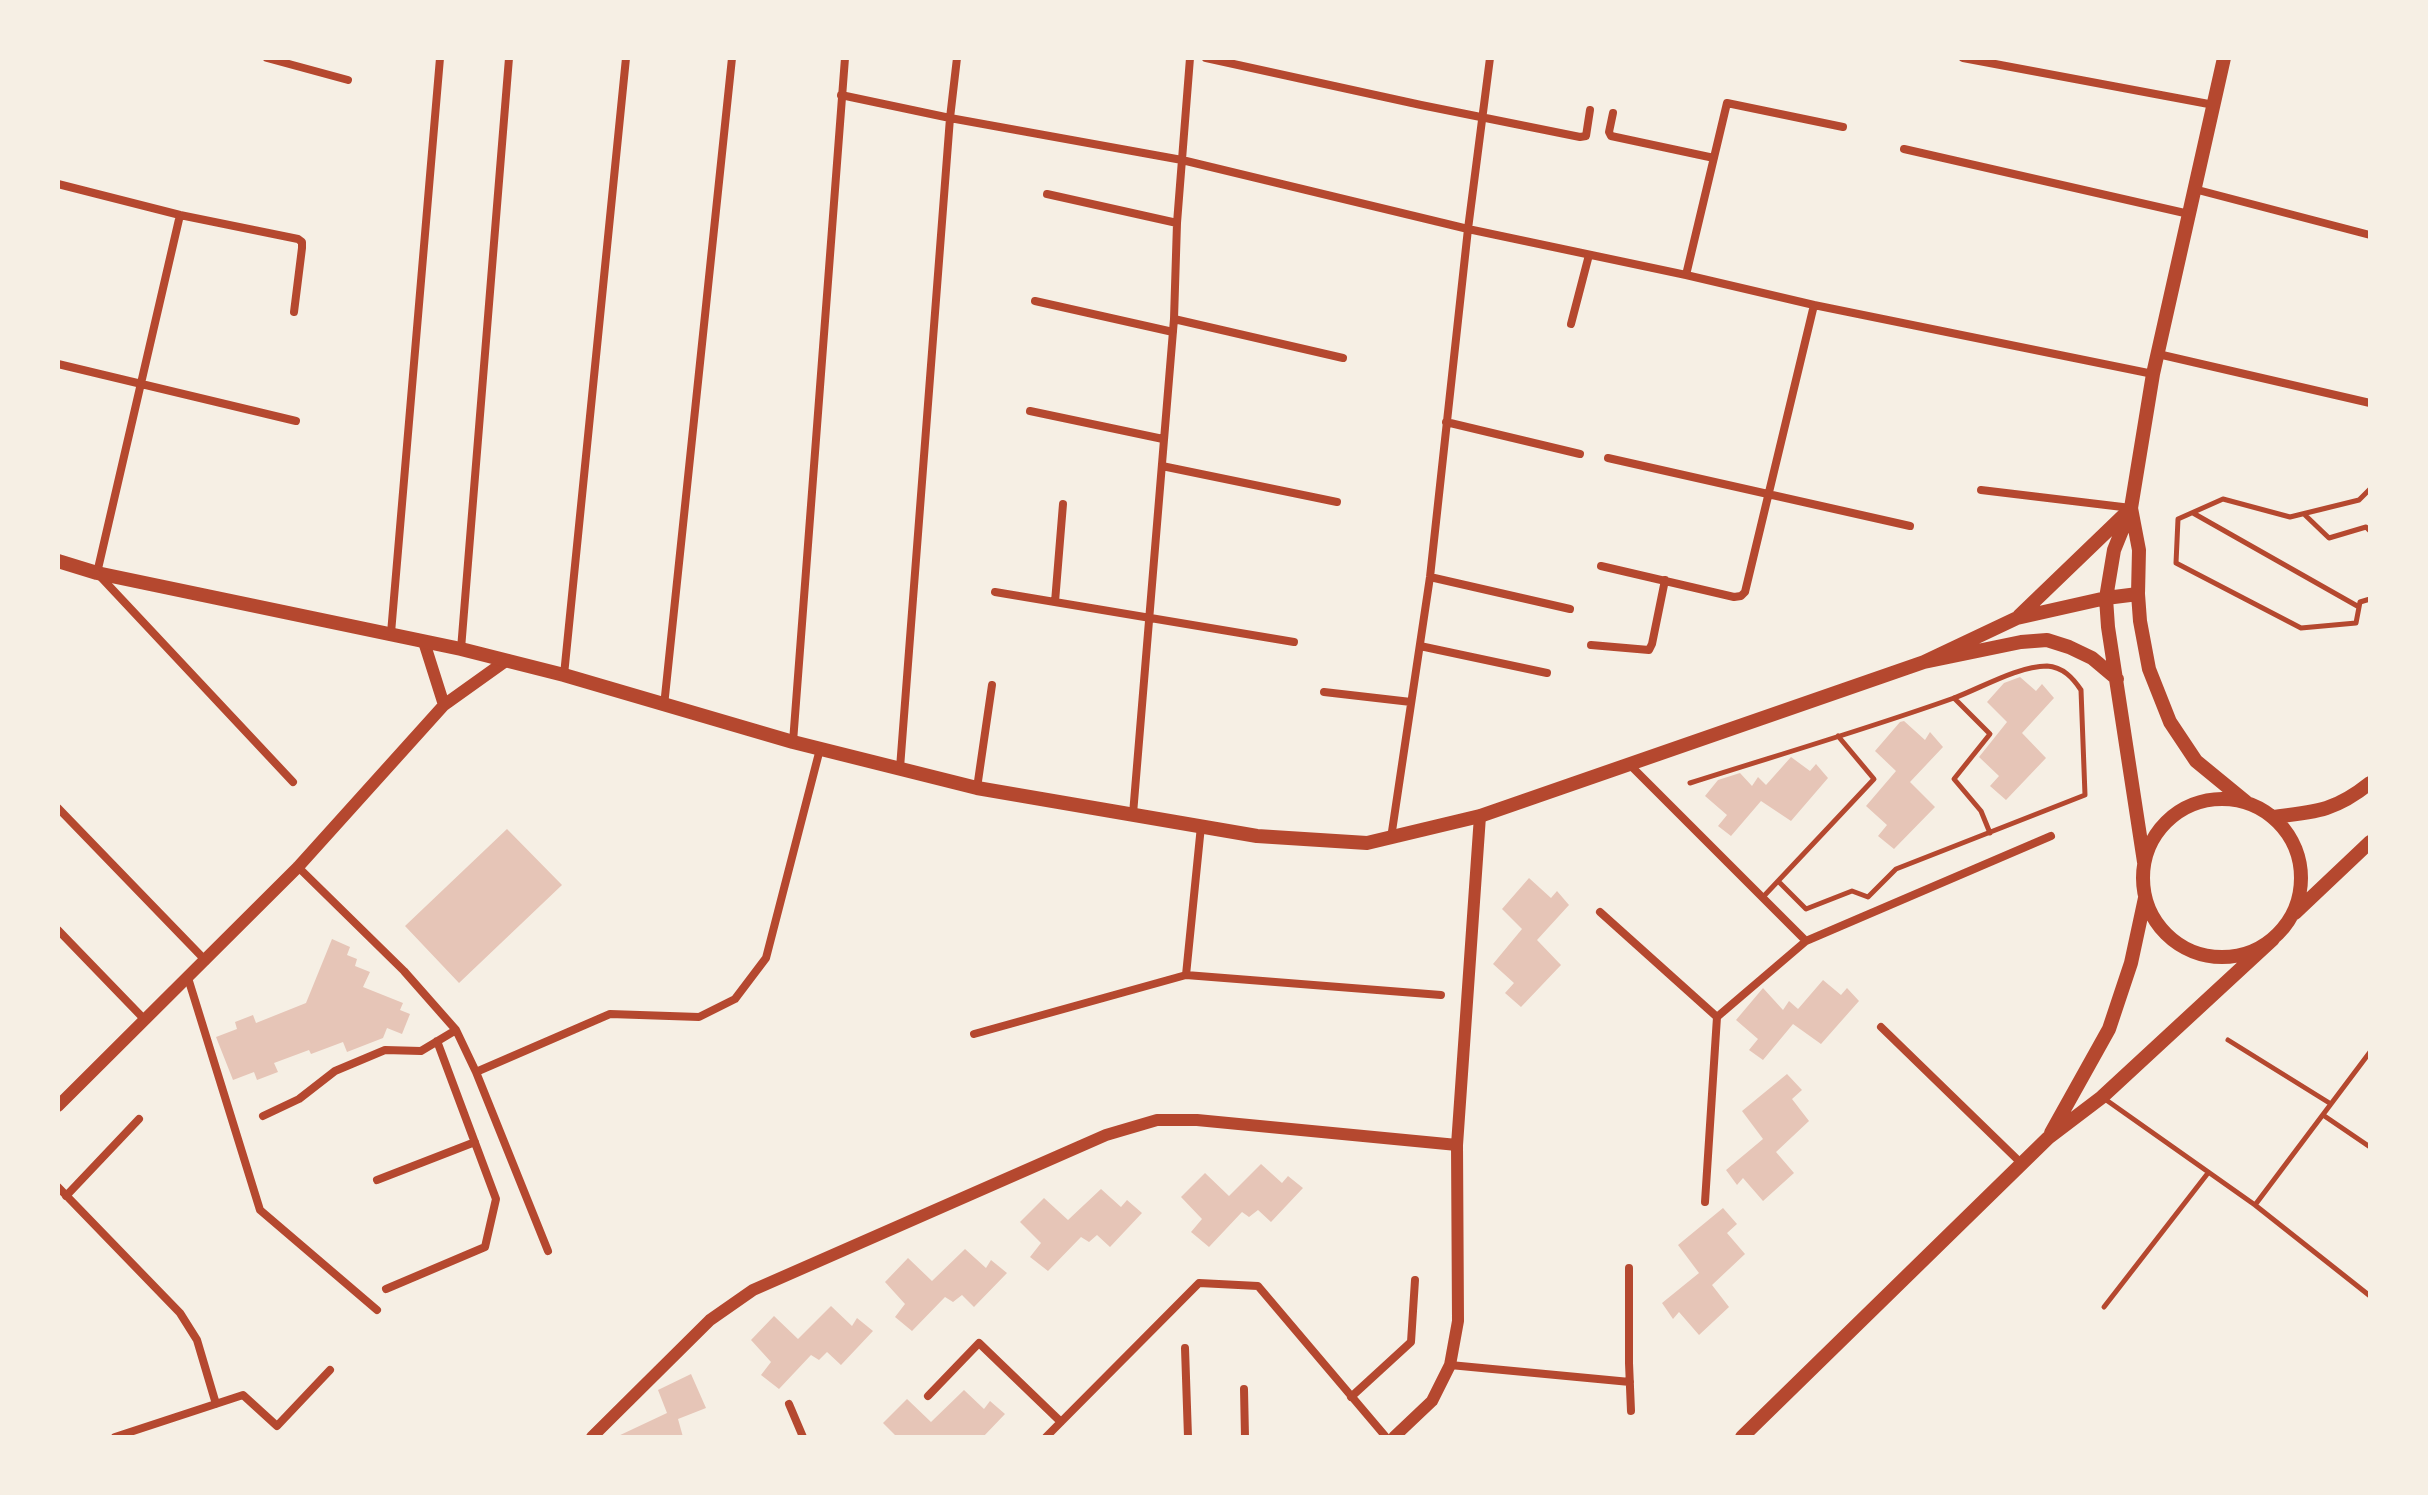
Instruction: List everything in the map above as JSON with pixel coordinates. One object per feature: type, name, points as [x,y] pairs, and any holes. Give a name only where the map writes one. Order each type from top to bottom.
[{"type":"main road","points":[[2048,1138],[2109,1029],[2131,963],[2145,897],[2144,862],[2106,598],[2114,550],[2131,508],[2153,374],[2224,58]]},
{"type":"main road","points":[[2131,508],[2139,550],[2140,621],[2149,669],[2170,722],[2196,761],[2247,802],[2273,817],[2291,837],[2300,863],[2301,890],[2292,916]]},
{"type":"main road","points":[[2017,618],[2131,508]]},
{"type":"main road","points":[[58,561],[97,573],[507,660],[793,742],[977,788],[1257,836],[1367,843],[1480,816],[1630,765],[1924,662],[2017,618],[2138,594]]},
{"type":"main road","points":[[1924,662],[2021,642],[2047,640],[2092,658],[2117,679]]},
{"type":"main road","points":[[2273,817],[2317,812],[2336,806],[2370,783]]},
{"type":"main road","points":[[2144,862],[2148,848],[2161,828],[2178,812],[2200,802],[2223,798],[2247,802]]},
{"type":"main road","points":[[1742,1437],[2048,1138],[2102,1097],[2273,939],[2292,916],[2370,842]]},
{"type":"main road","points":[[2145,897],[2155,921],[2173,941],[2197,953],[2223,957],[2249,952],[2273,939]]},
{"type":"street","points":[[267,58],[348,80]]},
{"type":"street","points":[[391,633],[440,58]]},
{"type":"street","points":[[461,649],[509,58]]},
{"type":"street","points":[[564,675],[626,58]]},
{"type":"street","points":[[664,706],[732,58]]},
{"type":"street","points":[[793,742],[845,58]]},
{"type":"street","points":[[900,768],[957,58]]},
{"type":"street","points":[[1133,814],[1174,319],[1177,223],[1190,58]]},
{"type":"street","points":[[1206,58],[1407,103],[1580,137],[1586,136],[1590,110]]},
{"type":"street","points":[[1391,838],[1430,577],[1490,58]]},
{"type":"street","points":[[1963,58],[2214,105]]},
{"type":"street","points":[[841,95],[1182,160],[1468,229],[1814,305],[2153,374]]},
{"type":"street","points":[[1686,275],[1727,103],[1843,127]]},
{"type":"street","points":[[1613,113],[1611,136],[1714,158]]},
{"type":"street","points":[[1904,149],[2189,214]]},
{"type":"street","points":[[58,184],[180,215],[298,239],[302,242],[294,312]]},
{"type":"street","points":[[2194,189],[2370,235]]},
{"type":"street","points":[[1047,194],[1177,223]]},
{"type":"street","points":[[180,215],[97,573],[293,782]]},
{"type":"street","points":[[1571,324],[1589,255]]},
{"type":"street","points":[[1035,301],[1173,332]]},
{"type":"street","points":[[1601,566],[1734,597],[1745,592],[1814,305]]},
{"type":"street","points":[[1174,319],[1343,358]]},
{"type":"street","points":[[2158,354],[2370,403]]},
{"type":"street","points":[[58,364],[296,421]]},
{"type":"street","points":[[1030,411],[1163,439]]},
{"type":"street","points":[[1446,422],[1580,454]]},
{"type":"street","points":[[1608,458],[1910,526]]},
{"type":"street","points":[[1162,466],[1337,502]]},
{"type":"street","points":[[1981,490],[2131,508]]},
{"type":"street","points":[[1055,602],[1063,504]]},
{"type":"street","points":[[1430,577],[1570,609]]},
{"type":"street","points":[[1591,645],[1649,650],[1665,580]]},
{"type":"street","points":[[995,592],[1294,642]]},
{"type":"street","points":[[424,642],[444,705]]},
{"type":"street","points":[[1420,646],[1547,673]]},
{"type":"street","points":[[58,1106],[298,867],[444,705],[507,660]]},
{"type":"street","points":[[977,788],[992,685]]},
{"type":"street","points":[[1324,692],[1411,702]]},
{"type":"street","points":[[476,1072],[610,1014],[699,1017],[735,999],[766,958],[820,749]]},
{"type":"street","points":[[1630,765],[1806,941]]},
{"type":"street","points":[[58,808],[206,961]]},
{"type":"street","points":[[1394,1437],[1432,1401],[1450,1365],[1458,1321],[1457,1145],[1480,816]]},
{"type":"street","points":[[1186,975],[1201,826]]},
{"type":"street","points":[[1705,1202],[1717,1017],[1806,941],[2051,836]]},
{"type":"street","points":[[298,867],[404,971],[456,1030],[548,1251]]},
{"type":"street","points":[[1600,912],[1717,1017]]},
{"type":"street","points":[[58,930],[145,1020]]},
{"type":"street","points":[[974,1034],[1186,975],[1441,995]]},
{"type":"street","points":[[188,978],[260,1210],[377,1310]]},
{"type":"street","points":[[1881,1027],[2022,1164]]},
{"type":"street","points":[[263,1116],[299,1099],[335,1071],[385,1050],[421,1051],[456,1030]]},
{"type":"street","points":[[386,1289],[485,1247],[496,1199],[437,1041]]},
{"type":"street","points":[[66,1196],[139,1119]]},
{"type":"street","points":[[592,1437],[710,1320],[753,1290],[1106,1135],[1157,1120],[1197,1120],[1457,1145]]},
{"type":"street","points":[[377,1180],[475,1142]]},
{"type":"street","points":[[58,1187],[180,1313],[197,1340],[216,1404]]},
{"type":"street","points":[[1629,1268],[1631,1411]]},
{"type":"street","points":[[1351,1397],[1411,1342],[1415,1280]]},
{"type":"street","points":[[1046,1437],[1199,1283],[1258,1286],[1386,1437]]},
{"type":"street","points":[[928,1396],[979,1343],[1061,1422]]},
{"type":"street","points":[[1185,1348],[1188,1437]]},
{"type":"street","points":[[1450,1365],[1630,1382]]},
{"type":"street","points":[[115,1437],[243,1395],[277,1426],[330,1370]]},
{"type":"street","points":[[1244,1389],[1245,1437]]},
{"type":"street","points":[[789,1404],[803,1437]]},
{"type":"lane","points":[[2370,489],[2359,500],[2290,517],[2223,499],[2178,519],[2176,563],[2301,628],[2356,623],[2360,602],[2370,599]]},
{"type":"lane","points":[[2192,512],[2359,607]]},
{"type":"lane","points":[[2304,514],[2329,538],[2366,527],[2370,531]]},
{"type":"lane","points":[[1690,783],[1954,698],[2025,670],[2047,666],[2060,669],[2081,690],[2085,795],[1896,869],[1868,897],[1852,891],[1806,909],[1778,881]]},
{"type":"lane","points":[[1954,698],[1990,734],[1954,779],[1981,811],[1990,833]]},
{"type":"lane","points":[[1763,897],[1874,779],[1838,736]]},
{"type":"lane","points":[[2228,1040],[2331,1104]]},
{"type":"lane","points":[[2255,1205],[2370,1052]]},
{"type":"lane","points":[[2102,1097],[2255,1205],[2370,1296]]},
{"type":"lane","points":[[2323,1115],[2370,1147]]},
{"type":"lane","points":[[2104,1307],[2208,1173]]},
{"type":"building","points":[[2020,677],[2036,691],[2042,684],[2054,698],[2022,733],[2046,758],[2006,800],[1990,786],[1999,776],[1979,757],[2007,722],[1987,702],[2004,683]]},
{"type":"building","points":[[1904,721],[1925,740],[1930,732],[1943,747],[1910,782],[1935,807],[1894,849],[1878,836],[1887,825],[1866,806],[1896,771],[1875,751]]},
{"type":"building","points":[[1791,757],[1810,771],[1816,764],[1828,778],[1791,821],[1761,801],[1731,836],[1718,826],[1727,815],[1705,796],[1718,780],[1740,773],[1752,786],[1758,777],[1766,785]]},
{"type":"building","points":[[507,829],[562,885],[459,983],[405,926]]},
{"type":"building","points":[[1529,878],[1551,898],[1557,891],[1569,905],[1537,940],[1561,965],[1521,1007],[1505,993],[1514,983],[1493,964],[1522,929],[1502,909]]},
{"type":"building","points":[[332,939],[350,947],[347,955],[357,959],[355,966],[370,972],[363,987],[403,1003],[400,1010],[410,1014],[402,1034],[387,1028],[383,1038],[347,1052],[343,1042],[311,1054],[309,1050],[274,1063],[278,1072],[257,1080],[254,1072],[233,1080],[216,1037],[237,1029],[235,1022],[253,1015],[256,1023],[306,1003]]},
{"type":"building","points":[[1823,980],[1841,995],[1847,988],[1859,1001],[1821,1044],[1793,1024],[1763,1060],[1749,1050],[1758,1039],[1736,1020],[1763,988],[1783,1010],[1789,1001],[1798,1009]]},
{"type":"building","points":[[1787,1074],[1802,1090],[1792,1099],[1809,1121],[1776,1152],[1794,1173],[1763,1201],[1743,1178],[1737,1185],[1726,1170],[1763,1139],[1742,1111]]},
{"type":"building","points":[[1261,1164],[1282,1183],[1288,1176],[1303,1188],[1271,1222],[1258,1210],[1249,1217],[1242,1212],[1209,1247],[1191,1232],[1202,1219],[1181,1197],[1205,1173],[1229,1196]]},
{"type":"building","points":[[1101,1189],[1121,1207],[1127,1200],[1142,1213],[1110,1247],[1097,1235],[1089,1242],[1081,1237],[1048,1271],[1030,1257],[1041,1243],[1020,1222],[1044,1198],[1068,1220]]},
{"type":"building","points":[[1723,1208],[1737,1224],[1727,1233],[1745,1254],[1712,1285],[1729,1307],[1699,1335],[1679,1312],[1673,1319],[1662,1303],[1699,1273],[1678,1245]]},
{"type":"building","points":[[965,1249],[986,1268],[991,1260],[1007,1273],[974,1307],[962,1295],[953,1302],[945,1297],[912,1331],[895,1317],[905,1304],[885,1282],[908,1258],[932,1281]]},
{"type":"building","points":[[831,1306],[852,1326],[857,1318],[873,1331],[841,1365],[827,1352],[819,1360],[811,1355],[779,1389],[761,1375],[771,1362],[751,1340],[774,1316],[798,1339]]},
{"type":"building","points":[[691,1374],[706,1408],[678,1419],[683,1437],[616,1437],[667,1413],[658,1390]]},
{"type":"building","points":[[964,1390],[984,1409],[990,1401],[1005,1414],[983,1437],[897,1437],[883,1423],[907,1399],[931,1422]]}]
